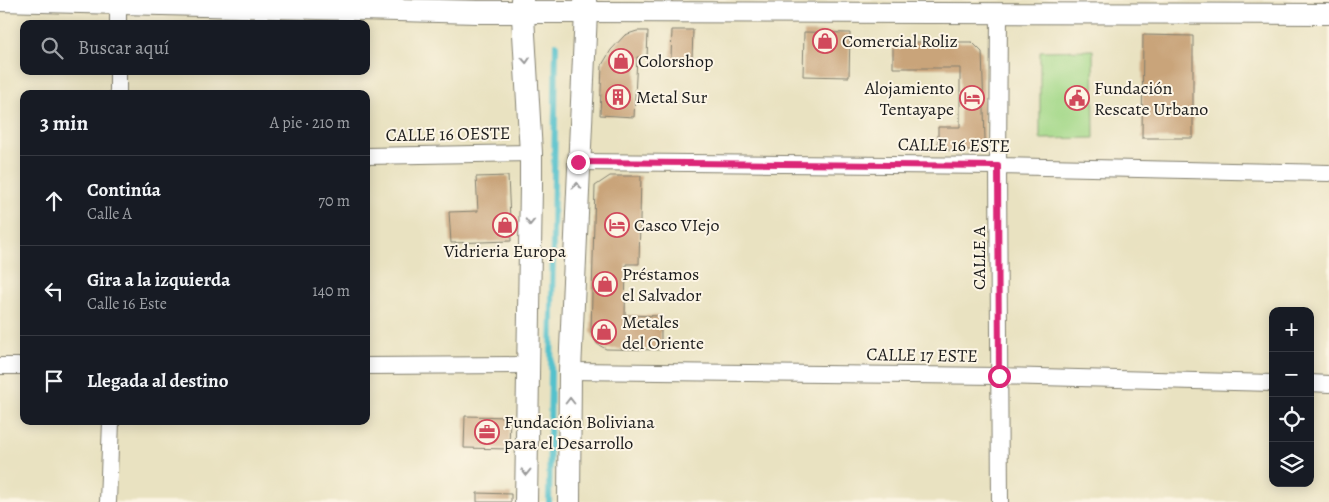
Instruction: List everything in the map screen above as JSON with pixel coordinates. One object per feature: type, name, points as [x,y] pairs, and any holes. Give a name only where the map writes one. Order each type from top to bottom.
[{"type":"main road","points":[[0,0],[118,13],[586,6],[570,371],[569,502]]},
{"type":"main road","points":[[522,6],[531,153],[526,502]]},
{"type":"street","points":[[586,6],[808,6],[1000,13],[1329,14]]},
{"type":"street","name":"CALLE A","points":[[1000,13],[998,166],[1000,502]]},
{"type":"street","points":[[118,75],[118,90]]},
{"type":"street","name":"CALLE 16 OESTE","points":[[370,156],[531,153]]},
{"type":"street","name":"CALLE 16 ESTE","points":[[578,162],[998,166],[1329,173]]},
{"type":"street","points":[[370,366],[528,365]]},
{"type":"street","points":[[0,366],[20,366]]},
{"type":"street","name":"CALLE 17 ESTE","points":[[570,371],[999,376],[1269,382]]},
{"type":"street","points":[[1314,383],[1329,384]]},
{"type":"street","points":[[108,502],[111,425]]},
{"type":"green space","points":[[1093,50],[1094,138],[1040,139],[1040,51]]},
{"type":"building","points":[[672,30],[693,30],[692,59],[671,58]]},
{"type":"building","points":[[637,31],[648,31],[647,58],[637,57],[634,117],[600,115],[602,65],[611,50],[625,35]]},
{"type":"building","points":[[804,32],[850,33],[849,77],[803,76]]},
{"type":"building","points":[[1143,35],[1193,36],[1193,138],[1142,138]]},
{"type":"building","name":"Alojamiento Tentayape","points":[[893,42],[972,42],[982,52],[985,139],[979,150],[938,150],[938,127],[960,127],[960,68],[893,68]]},
{"type":"building","points":[[508,176],[511,241],[451,243],[449,212],[478,211],[476,177]]},
{"type":"building","points":[[610,176],[641,176],[639,264],[626,264],[625,315],[661,316],[661,350],[606,349],[597,344],[591,332],[595,186]]},
{"type":"building","name":"Fundación Boliviana para el Desarrollo","points":[[465,416],[510,417],[509,449],[464,448]]},
{"type":"building","points":[[477,493],[511,494],[511,502],[477,502]]},
{"type":"waterway","points":[[549,502],[556,45]]},
{"type":"place","name":"Comercial Roliz","points":[[825,41]]},
{"type":"place","name":"Colorshop","points":[[621,61]]},
{"type":"place","name":"Metal Sur","points":[[618,97]]},
{"type":"place","name":"Alojamiento Tentayape","points":[[972,98]]},
{"type":"place","name":"Fundación Rescate Urbano","points":[[1077,98]]},
{"type":"place","name":"Vidrieria Europa","points":[[505,225]]},
{"type":"place","name":"Casco VIejo","points":[[617,225]]},
{"type":"place","name":"Préstamos el Salvador","points":[[605,284]]},
{"type":"place","name":"Metales del Oriente","points":[[604,332]]},
{"type":"place","name":"Fundación Boliviana para el Desarrollo","points":[[487,432]]},
{"type":"route","points":[[578,162],[998,166],[999,376]]}]
